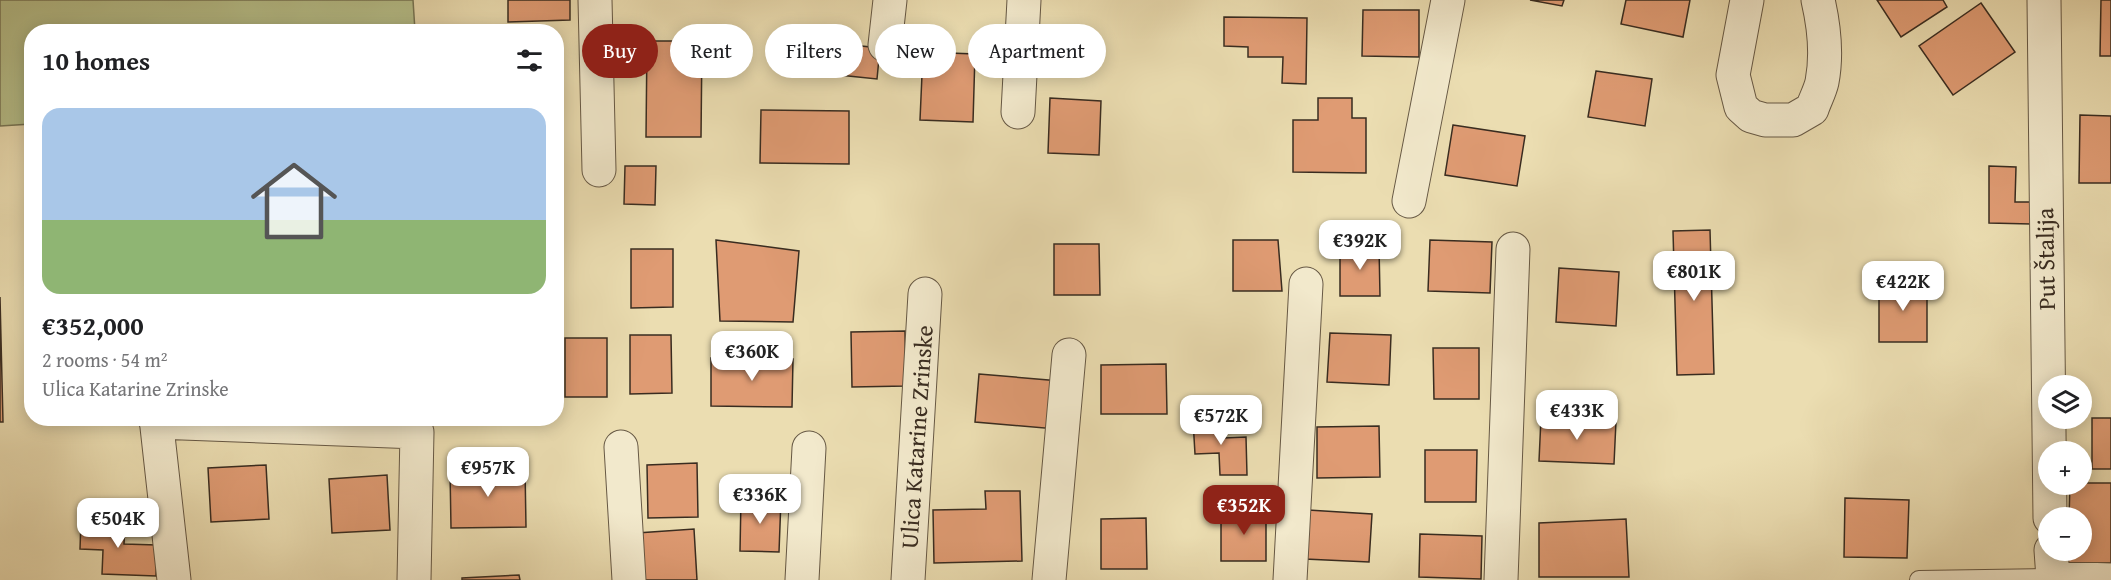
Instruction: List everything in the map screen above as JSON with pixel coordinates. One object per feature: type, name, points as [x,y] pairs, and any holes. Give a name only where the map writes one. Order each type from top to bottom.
[{"type":"street","points":[[595,0],[599,170]]},
{"type":"street","points":[[887,24],[890,0]]},
{"type":"street","points":[[1018,112],[1024,0]]},
{"type":"street","points":[[1410,201],[1448,0]]},
{"type":"street","points":[[1746,0],[1732,75],[1741,107],[1751,116],[1765,120],[1793,120],[1812,109],[1822,83],[1824,60],[1822,17],[1818,0]]},
{"type":"street","name":"Put Štalija","points":[[2044,0],[2050,507]]},
{"type":"street","points":[[1501,580],[1513,249]]},
{"type":"street","points":[[1290,580],[1306,284]]},
{"type":"street","name":"Ulica Katarine Zrinske","points":[[908,580],[925,294]]},
{"type":"street","points":[[1049,580],[1069,355]]},
{"type":"street","points":[[157,426],[174,580]]},
{"type":"street","points":[[286,426],[417,432],[414,580]]},
{"type":"street","points":[[621,447],[629,580]]},
{"type":"street","points":[[802,580],[809,448]]},
{"type":"street","points":[[2052,564],[2111,580]]},
{"type":"lane","points":[[1919,580],[2052,564]]},
{"type":"green space","points":[[0,0],[413,0],[415,24],[24,24],[24,124],[0,126]]},
{"type":"building","points":[[508,0],[570,0],[570,20],[508,22]]},
{"type":"building","points":[[1530,0],[1564,0],[1562,6]]},
{"type":"building","points":[[1626,0],[1690,0],[1683,37],[1621,24]]},
{"type":"building","points":[[1877,0],[1943,0],[1947,7],[1901,37]]},
{"type":"building","points":[[2101,0],[2111,0],[2111,56],[2100,56]]},
{"type":"building","points":[[1981,3],[2015,52],[1953,95],[1919,46]]},
{"type":"building","points":[[1363,10],[1419,10],[1419,57],[1362,56]]},
{"type":"building","points":[[1224,17],[1307,18],[1306,84],[1282,83],[1283,57],[1248,57],[1248,47],[1224,46]]},
{"type":"building","points":[[658,41],[670,41],[670,78],[702,78],[701,137],[646,137],[647,78],[658,78]]},
{"type":"building","points":[[863,46],[875,47],[875,78],[877,79],[863,78]]},
{"type":"building","points":[[956,53],[968,54],[968,78],[974,78],[973,122],[920,120],[922,78],[956,78]]},
{"type":"building","points":[[1596,71],[1652,79],[1645,126],[1588,117]]},
{"type":"building","points":[[1050,98],[1101,101],[1099,155],[1048,153]]},
{"type":"building","points":[[1318,98],[1352,98],[1352,118],[1366,118],[1366,173],[1293,172],[1293,120],[1318,120]]},
{"type":"building","points":[[761,110],[849,111],[849,164],[760,163]]},
{"type":"building","points":[[2080,115],[2111,116],[2111,183],[2079,183]]},
{"type":"building","points":[[1453,125],[1525,136],[1517,186],[1445,175]]},
{"type":"building","points":[[625,166],[656,166],[655,205],[624,204]]},
{"type":"building","points":[[1989,166],[2016,167],[2015,202],[2032,202],[2031,224],[1989,223]]},
{"type":"building","points":[[1710,230],[1714,374],[1677,375],[1673,231]]},
{"type":"building","points":[[716,240],[799,251],[793,322],[720,321]]},
{"type":"building","points":[[1233,240],[1278,240],[1282,291],[1233,291]]},
{"type":"building","points":[[1430,240],[1492,242],[1490,293],[1428,291]]},
{"type":"building","points":[[1054,244],[1099,244],[1100,295],[1054,295]]},
{"type":"building","points":[[1340,246],[1379,246],[1380,296],[1340,296]]},
{"type":"building","points":[[631,249],[673,249],[673,307],[631,308]]},
{"type":"building","points":[[1559,268],[1619,272],[1616,326],[1556,322]]},
{"type":"building","points":[[1927,282],[1927,342],[1879,342],[1879,283]]},
{"type":"building","points":[[0,297],[3,422],[0,422]]},
{"type":"building","points":[[905,331],[906,386],[852,387],[851,332]]},
{"type":"building","points":[[1330,333],[1391,335],[1389,385],[1327,382]]},
{"type":"building","points":[[630,335],[671,335],[672,393],[630,394]]},
{"type":"building","points":[[565,338],[607,338],[607,397],[565,397]]},
{"type":"building","points":[[1433,348],[1479,348],[1479,399],[1434,399]]},
{"type":"building","points":[[711,358],[793,359],[792,407],[711,406]]},
{"type":"building","points":[[1166,364],[1167,414],[1101,414],[1101,365]]},
{"type":"building","points":[[979,374],[1060,381],[1056,429],[975,422]]},
{"type":"building","points":[[1541,418],[1616,421],[1614,464],[1539,461]]},
{"type":"building","points":[[2092,418],[2111,418],[2111,469],[2092,469]]},
{"type":"building","points":[[1224,419],[1224,438],[1246,437],[1247,475],[1220,475],[1219,453],[1195,454],[1193,420]]},
{"type":"building","points":[[1379,426],[1380,477],[1317,478],[1317,427]]},
{"type":"building","points":[[1425,450],[1477,450],[1476,502],[1425,502]]},
{"type":"building","points":[[697,463],[698,517],[648,518],[647,465]]},
{"type":"building","points":[[266,465],[269,519],[211,522],[208,468]]},
{"type":"building","points":[[525,468],[526,527],[451,528],[450,470]]},
{"type":"building","points":[[387,475],[390,530],[332,533],[329,479]]},
{"type":"building","points":[[2092,483],[2111,483],[2111,563],[2068,563],[2068,561],[2092,561],[2092,507],[2069,507],[2070,495],[2092,495]]},
{"type":"building","points":[[985,491],[1020,491],[1022,561],[934,563],[933,510],[986,509]]},
{"type":"building","points":[[741,498],[781,499],[779,552],[740,551]]},
{"type":"building","points":[[1845,498],[1909,500],[1907,558],[1844,557]]},
{"type":"building","points":[[1266,510],[1266,561],[1221,561],[1221,511]]},
{"type":"building","points":[[1308,510],[1372,514],[1369,562],[1305,559]]},
{"type":"building","points":[[1146,518],[1147,569],[1101,569],[1101,519]]},
{"type":"building","points":[[1626,519],[1629,577],[1539,577],[1539,523]]},
{"type":"building","points":[[81,521],[125,522],[124,544],[157,545],[156,576],[102,574],[103,550],[80,549]]},
{"type":"building","points":[[694,529],[697,580],[639,580],[637,533]]},
{"type":"building","points":[[1420,534],[1482,536],[1481,579],[1419,577]]},
{"type":"building","points":[[519,575],[520,580],[462,580],[462,578]]}]
